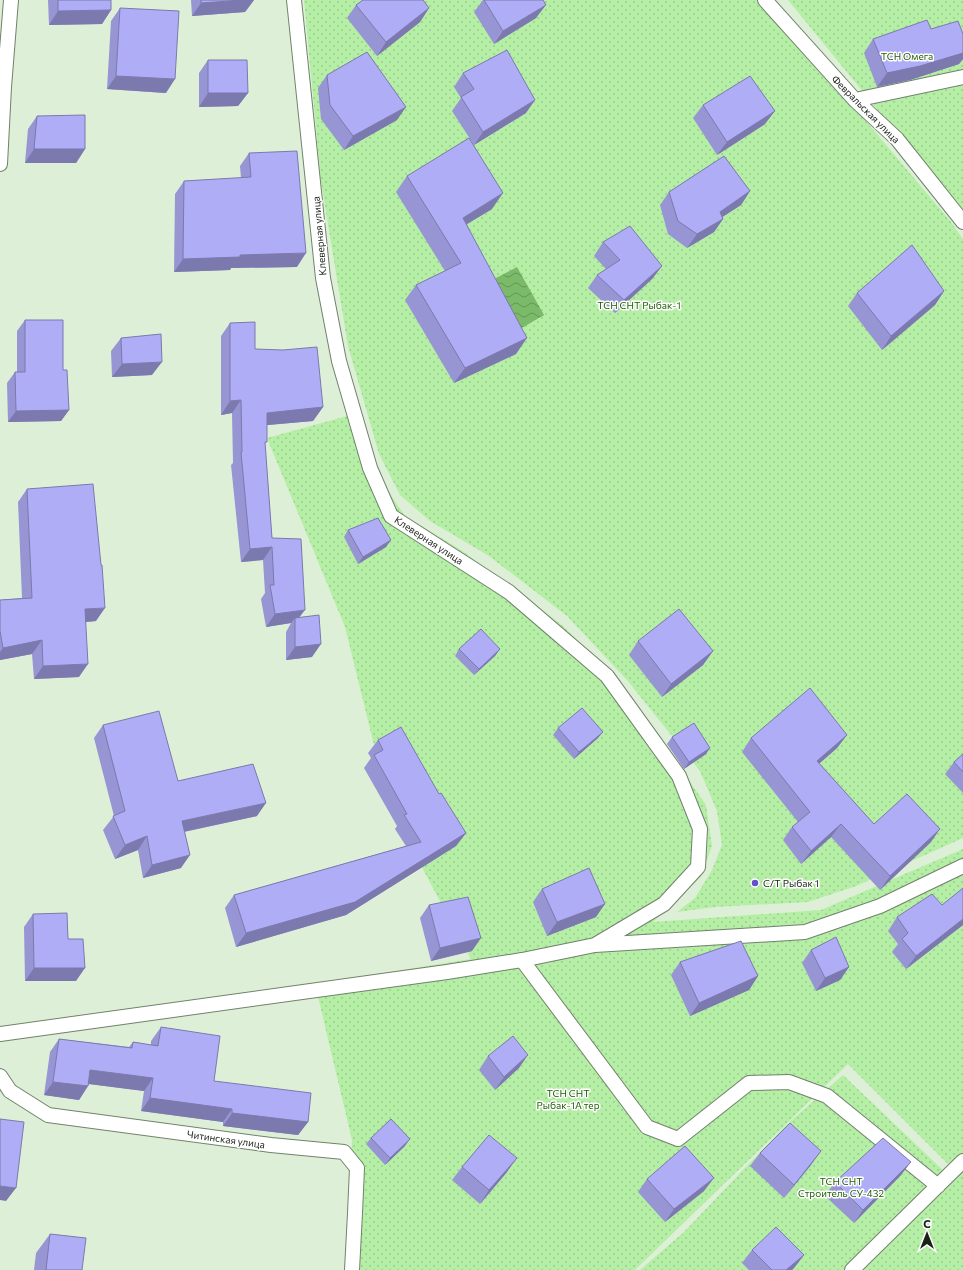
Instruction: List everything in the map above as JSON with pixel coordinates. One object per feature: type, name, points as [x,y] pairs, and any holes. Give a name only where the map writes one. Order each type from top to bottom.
[{"type":"lane","points":[[0,164],[11,0]]},
{"type":"lane","name":"Клеверная улица","points":[[294,0],[323,278],[339,361],[361,438],[370,468],[391,516],[508,592],[607,676],[679,776],[700,829],[698,867],[664,904],[595,945]]},
{"type":"lane","name":"Февральская улица","points":[[765,0],[855,100],[897,139],[963,222]]},
{"type":"lane","points":[[855,100],[963,77]]},
{"type":"lane","points":[[0,1034],[447,972],[522,960],[595,945],[805,932],[880,906],[963,866]]},
{"type":"lane","points":[[522,960],[647,1127],[678,1139],[749,1083],[789,1082],[827,1096],[938,1186]]},
{"type":"lane","name":"Читинская улица","points":[[0,1076],[10,1091],[48,1114],[272,1145],[344,1152],[357,1168],[352,1270]]},
{"type":"lane","points":[[852,1270],[963,1161]]},
{"type":"green space","name":"ТСН СНТ Рыбак-1","points":[[304,0],[764,0],[951,222],[963,239],[963,838],[856,886],[808,902],[715,907],[677,912],[695,898],[712,870],[722,845],[717,811],[700,771],[627,680],[567,616],[489,556],[430,521],[400,495],[379,454],[348,346],[321,182]]},
{"type":"green space","name":"ТСН Омега","points":[[788,0],[963,0],[963,214]]},
{"type":"green space","name":"ТСН СНТ Рыбак-1А тер","points":[[347,416],[386,488],[405,516],[458,548],[513,587],[563,626],[591,654],[646,718],[706,805],[712,846],[701,877],[653,922],[821,910],[963,849],[963,1155],[948,1164],[848,1064],[635,1270],[347,1270],[352,1140],[315,984],[471,959],[389,806],[345,627],[267,438]]},
{"type":"green space","name":"ТСН СНТ Строитель СУ-432","points":[[843,1075],[948,1175],[963,1167],[963,1270],[640,1270],[684,1232],[784,1127]]},
{"type":"water","points":[[517,267],[544,315],[520,329],[494,279]]},
{"type":"building","points":[[58,0],[111,0],[111,10],[58,11]]},
{"type":"building","points":[[201,0],[243,0],[201,3]]},
{"type":"building","points":[[363,0],[423,0],[429,8],[386,42],[356,5]]},
{"type":"building","points":[[484,0],[543,0],[546,5],[503,31]]},
{"type":"building","points":[[120,8],[179,11],[175,79],[116,76]]},
{"type":"building","points":[[927,20],[931,29],[958,21],[963,34],[963,53],[920,66],[887,73],[873,39]]},
{"type":"building","points":[[507,50],[535,100],[483,132],[461,97],[474,89],[463,73]]},
{"type":"building","points":[[367,52],[406,107],[353,136],[330,105],[327,75]]},
{"type":"building","points":[[208,60],[247,60],[248,93],[208,93]]},
{"type":"building","points":[[750,76],[775,111],[727,142],[703,105]]},
{"type":"building","points":[[85,115],[85,149],[34,149],[37,116]]},
{"type":"building","points":[[469,138],[503,193],[463,218],[527,338],[465,368],[416,285],[461,263],[407,176]]},
{"type":"building","points":[[297,151],[306,253],[240,255],[240,257],[183,259],[184,181],[251,177],[249,153]]},
{"type":"building","points":[[724,156],[750,191],[720,212],[723,219],[697,234],[678,221],[669,192]]},
{"type":"building","points":[[630,226],[662,266],[624,300],[597,275],[620,260],[603,242]]},
{"type":"building","points":[[912,245],[944,291],[891,336],[857,293]]},
{"type":"building","points":[[25,320],[63,320],[63,370],[67,370],[69,410],[16,411],[15,372],[25,372]]},
{"type":"building","points":[[255,322],[255,349],[283,350],[317,347],[323,407],[267,413],[267,442],[265,442],[272,538],[301,539],[305,610],[275,614],[270,585],[274,585],[272,547],[250,549],[241,452],[241,400],[230,401],[230,323]]},
{"type":"building","points":[[161,334],[162,362],[122,364],[121,338]]},
{"type":"building","points":[[93,484],[105,608],[85,609],[88,664],[43,666],[42,640],[3,648],[0,631],[0,600],[32,598],[27,489]]},
{"type":"building","points":[[378,518],[391,540],[363,557],[348,530]]},
{"type":"building","points":[[679,609],[713,651],[671,684],[638,641]]},
{"type":"building","points":[[319,615],[321,644],[295,647],[295,618]]},
{"type":"building","points":[[481,629],[500,649],[479,669],[459,649]]},
{"type":"building","points":[[810,688],[847,735],[817,761],[874,824],[907,794],[940,829],[890,876],[841,824],[811,851],[792,827],[810,812],[751,738]]},
{"type":"building","points":[[582,708],[603,732],[579,752],[558,728]]},
{"type":"building","points":[[159,711],[178,781],[253,764],[266,803],[182,821],[190,855],[152,865],[147,836],[125,845],[113,816],[125,811],[103,725]]},
{"type":"building","points":[[694,723],[710,748],[689,762],[672,737]]},
{"type":"building","points":[[401,727],[439,794],[441,793],[466,833],[355,902],[246,933],[234,895],[421,842],[404,815],[407,814],[374,755],[383,750],[378,740]]},
{"type":"building","points":[[963,754],[963,772],[954,762]]},
{"type":"building","points":[[589,868],[605,904],[557,922],[542,889]]},
{"type":"building","points":[[963,888],[963,919],[916,956],[902,939],[908,933],[897,917],[932,894],[942,905]]},
{"type":"building","points":[[468,897],[481,938],[440,948],[429,905]]},
{"type":"building","points":[[67,913],[68,939],[83,939],[85,968],[34,968],[33,914]]},
{"type":"building","points":[[836,937],[849,967],[825,978],[811,950]]},
{"type":"building","points":[[741,941],[758,976],[699,1003],[680,962]]},
{"type":"building","points":[[161,1027],[220,1036],[214,1081],[311,1093],[308,1122],[232,1113],[232,1109],[150,1098],[153,1078],[90,1070],[88,1086],[53,1082],[59,1039],[132,1048],[133,1042],[158,1046]]},
{"type":"building","points":[[513,1036],[528,1055],[504,1077],[488,1056]]},
{"type":"building","points":[[0,1119],[24,1122],[16,1188],[0,1186]]},
{"type":"building","points":[[391,1119],[410,1139],[390,1158],[371,1138]]},
{"type":"building","points":[[790,1123],[821,1151],[794,1185],[760,1153]]},
{"type":"building","points":[[489,1135],[517,1158],[489,1190],[462,1167]]},
{"type":"building","points":[[883,1138],[911,1162],[863,1210],[835,1182]]},
{"type":"building","points":[[685,1146],[714,1178],[674,1209],[647,1179]]},
{"type":"building","points":[[776,1227],[804,1255],[786,1270],[772,1270],[752,1250]]},
{"type":"building","points":[[50,1234],[86,1238],[82,1270],[46,1270]]},
{"type":"place","name":"С/Т Рыбак 1","points":[[755,883]]}]
